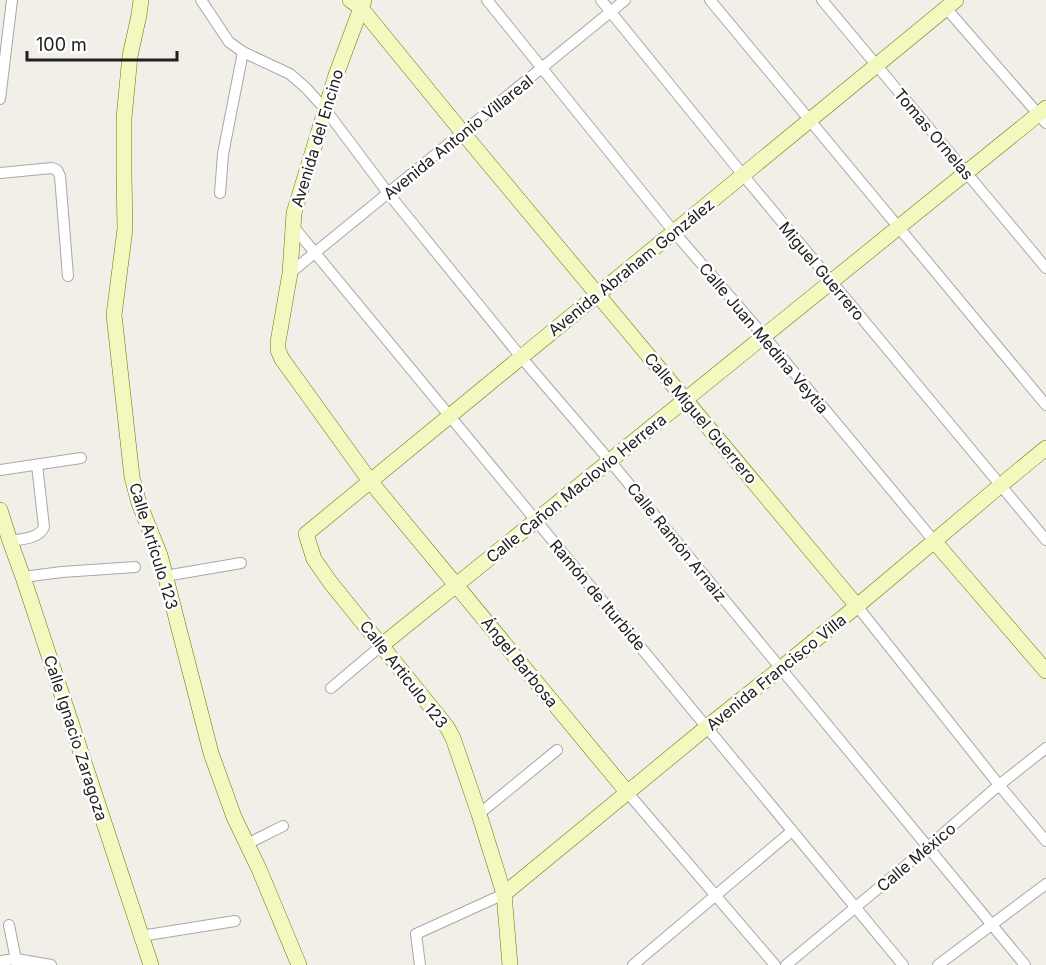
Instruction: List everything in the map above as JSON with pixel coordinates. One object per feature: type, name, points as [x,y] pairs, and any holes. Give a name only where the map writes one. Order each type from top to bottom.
[{"type":"street","points":[[0,99],[12,0]]},
{"type":"street","name":"Calle Artículo 123","points":[[141,0],[130,56],[124,118],[125,229],[114,315],[132,477],[139,503],[160,555],[211,753],[234,817],[264,880],[299,965]]},
{"type":"street","name":"Calle Ramón Arnaiz","points":[[201,0],[229,42],[243,52],[290,74],[325,109],[388,193],[521,357],[610,461],[1025,965]]},
{"type":"street","name":"Calle Juan Medina Veytia","points":[[487,0],[674,232],[1046,671]]},
{"type":"street","name":"Miguel Guerrero","points":[[602,0],[743,175],[1046,540]]},
{"type":"street","name":"Avenida Antonio Villareal","points":[[290,273],[625,0]]},
{"type":"street","points":[[710,0],[1046,405]]},
{"type":"street","name":"Tomas Ornelas","points":[[822,0],[1046,268]]},
{"type":"street","name":"Avenida del Encino","points":[[278,350],[290,273],[294,213],[358,3]]},
{"type":"street","name":"Calle Miguel Guerrero","points":[[358,3],[597,295],[857,606],[1046,842]]},
{"type":"street","points":[[951,4],[1043,115]]},
{"type":"street","name":"Avenida Abraham González","points":[[306,534],[951,4]]},
{"type":"street","points":[[220,194],[223,154],[243,52]]},
{"type":"street","name":"Calle Cañon Maclovio Herrera","points":[[331,688],[966,173],[1043,115]]},
{"type":"street","points":[[0,173],[52,168],[57,170],[60,176],[68,276]]},
{"type":"street","name":"Ramón de Iturbide","points":[[292,225],[903,965]]},
{"type":"street","name":"Ángel Barbosa","points":[[278,350],[282,359],[370,481],[627,792],[774,965]]},
{"type":"street","name":"Avenida Francisco Villa","points":[[504,894],[857,606],[1046,448]]},
{"type":"street","points":[[0,470],[81,458]]},
{"type":"street","points":[[6,537],[38,535],[42,532],[44,527],[37,465]]},
{"type":"street","name":"Calle Ignacio Zaragoza","points":[[0,510],[6,537],[23,577],[141,936],[148,964]]},
{"type":"street","name":"Calle Articulo 123","points":[[306,534],[314,559],[447,727],[453,738],[504,894],[510,965]]},
{"type":"street","points":[[165,576],[241,563]]},
{"type":"street","points":[[23,577],[135,567]]},
{"type":"street","name":"Calle México","points":[[786,965],[1046,748]]},
{"type":"street","points":[[479,814],[557,750]]},
{"type":"street","points":[[247,844],[283,826]]},
{"type":"street","points":[[633,965],[792,831]]},
{"type":"street","points":[[938,965],[1046,884]]},
{"type":"street","points":[[420,965],[416,934],[504,894]]},
{"type":"street","points":[[141,936],[235,921]]},
{"type":"street","points":[[9,925],[16,962]]},
{"type":"street","points":[[0,961],[46,964]]}]
